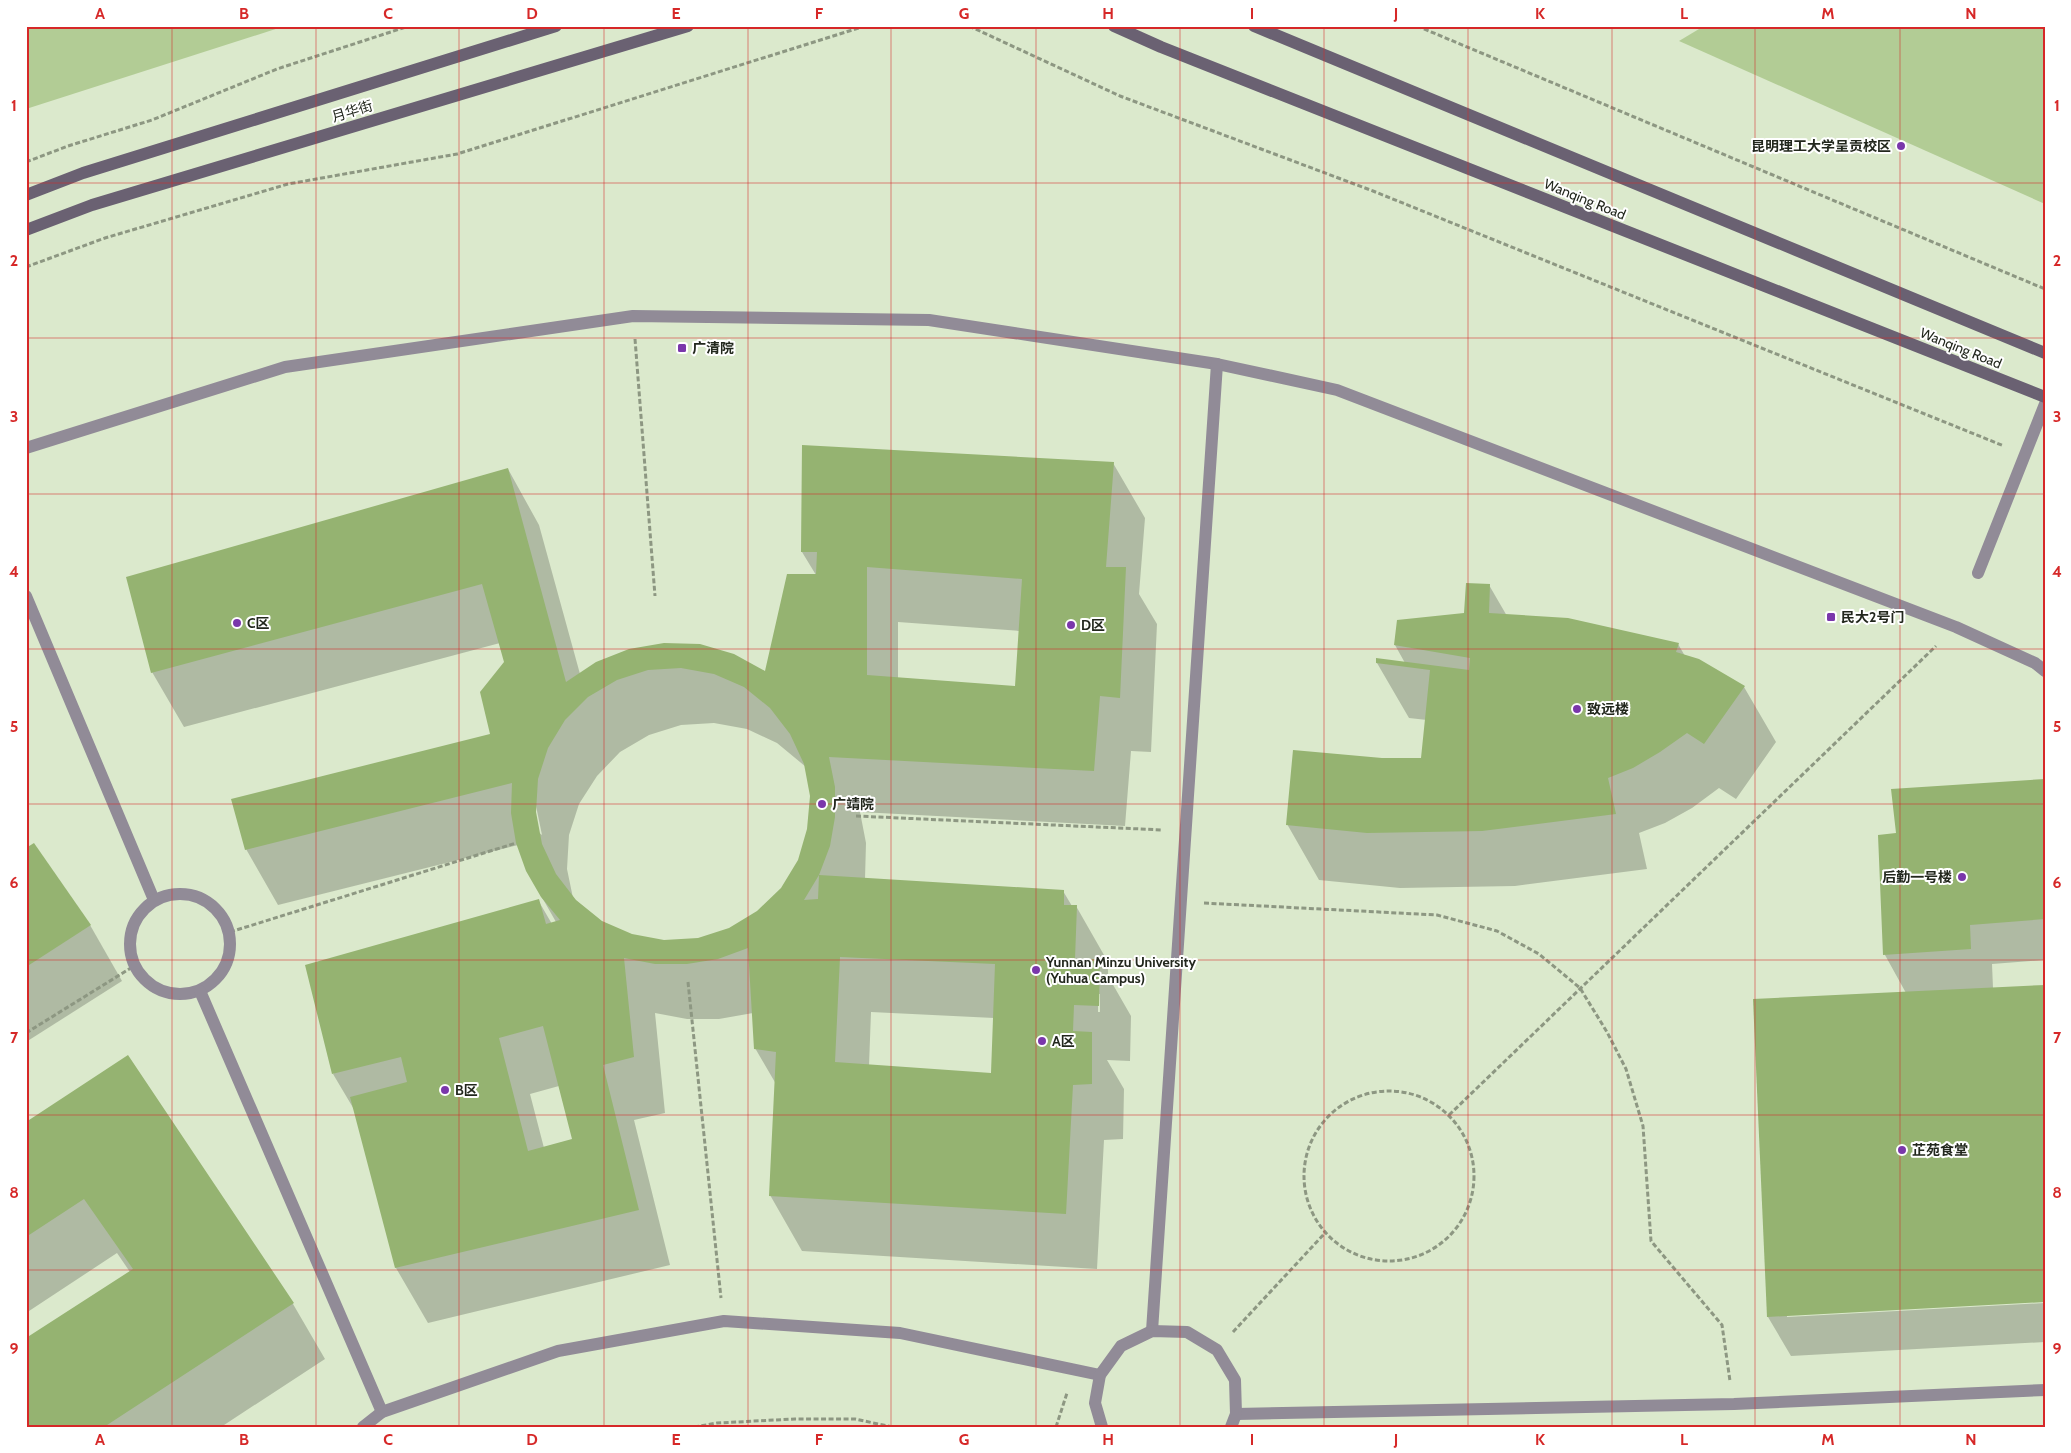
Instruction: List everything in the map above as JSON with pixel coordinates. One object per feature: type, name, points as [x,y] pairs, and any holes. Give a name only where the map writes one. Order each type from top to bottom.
[{"type":"main road","name":"月华街","points":[[26,195],[83,173],[556,26]]},
{"type":"main road","name":"月华街","points":[[26,230],[92,205],[688,26]]},
{"type":"main road","name":"Wanqing Road","points":[[1114,26],[1161,48],[2045,397]]},
{"type":"main road","name":"Wanqing Road","points":[[1254,26],[2045,353]]},
{"type":"lane","points":[[26,448],[284,367],[633,316],[930,320],[1217,364],[1337,390],[1956,627],[2035,663],[2045,671]]},
{"type":"lane","points":[[1152,1331],[1217,364]]},
{"type":"lane","points":[[1978,573],[2045,404]]},
{"type":"lane","points":[[26,596],[154,900]]},
{"type":"lane","points":[[176,892],[200,897],[219,911],[230,932],[230,956],[219,977],[200,991],[174,994],[150,986],[134,966],[128,942],[136,917],[154,900],[176,892]]},
{"type":"lane","points":[[200,991],[382,1412]]},
{"type":"lane","points":[[363,1427],[382,1412],[558,1351],[724,1321],[900,1333],[1100,1375]]},
{"type":"lane","points":[[1102,1427],[1096,1404],[1100,1375],[1121,1346],[1152,1331],[1187,1332],[1216,1350],[1235,1380],[1236,1414],[1231,1427]]},
{"type":"lane","points":[[1236,1414],[1734,1404],[2045,1390]]},
{"type":"path","points":[[26,162],[68,146],[152,120],[277,69],[409,26]]},
{"type":"path","points":[[26,267],[105,238],[288,184],[457,154],[865,26]]},
{"type":"path","points":[[969,26],[1120,96],[1373,191],[2025,454]]},
{"type":"path","points":[[1417,26],[2045,289]]},
{"type":"path","points":[[633,316],[655,596]]},
{"type":"path","points":[[1450,1115],[1956,627]]},
{"type":"path","points":[[856,816],[1185,831]]},
{"type":"path","points":[[230,932],[516,843]]},
{"type":"path","points":[[1180,902],[1437,915],[1497,931],[1539,954],[1580,988],[1607,1032],[1626,1069],[1643,1126],[1651,1241],[1722,1325],[1734,1404]]},
{"type":"path","points":[[26,1033],[134,966]]},
{"type":"path","points":[[688,982],[724,1321]]},
{"type":"path","points":[[1390,1090],[1422,1096],[1450,1115],[1466,1137],[1474,1163],[1474,1190],[1465,1216],[1448,1238],[1426,1254],[1399,1261],[1390,1261],[1372,1260],[1346,1250],[1325,1233],[1308,1205],[1303,1172],[1310,1141],[1329,1114],[1357,1096],[1390,1090]]},
{"type":"path","points":[[1216,1350],[1325,1233]]},
{"type":"path","points":[[1056,1427],[1075,1369]]},
{"type":"path","points":[[694,1427],[717,1423],[795,1419],[855,1419],[892,1427]]},
{"type":"green space","points":[[26,26],[285,26],[26,109]]},
{"type":"green space","points":[[1704,26],[2045,26],[2045,204],[1679,41]]},
{"type":"building","points":[[802,445],[1114,462],[1106,567],[1126,567],[1120,698],[1100,696],[1094,771],[829,757],[835,787],[835,817],[830,846],[819,875],[1064,890],[1064,905],[1077,905],[1075,959],[1100,959],[1099,1006],[1074,1005],[1073,1031],[1092,1032],[1092,1084],[1073,1085],[1066,1214],[769,1196],[776,1052],[754,1049],[748,948],[718,959],[687,964],[655,964],[624,958],[634,1057],[603,1065],[639,1210],[395,1268],[350,1097],[407,1082],[401,1057],[332,1074],[305,965],[539,899],[546,924],[560,920],[541,897],[526,871],[516,843],[511,813],[512,783],[245,850],[231,799],[490,734],[480,692],[504,662],[482,584],[151,673],[126,577],[508,468],[566,682],[596,662],[629,649],[664,643],[700,644],[734,654],[765,671],[787,574],[816,574],[817,552],[801,552]],"holes":[[[867,567],[1022,579],[1015,686],[867,675]],[[681,668],[714,674],[744,687],[770,708],[790,734],[804,764],[810,796],[807,829],[798,860],[781,888],[757,911],[729,928],[698,938],[664,940],[632,934],[602,921],[576,900],[556,874],[542,844],[536,812],[538,779],[548,748],[565,720],[588,697],[617,680],[648,670]],[[819,875],[818,899],[804,900]],[[840,957],[995,964],[991,1073],[835,1062]],[[543,1026],[572,1139],[528,1151],[499,1038]]]},
{"type":"building","name":"致远楼","points":[[1466,583],[1490,584],[1489,613],[1568,618],[1679,643],[1676,652],[1699,659],[1745,686],[1704,744],[1687,733],[1633,768],[1608,778],[1616,814],[1482,831],[1367,833],[1286,825],[1293,750],[1382,758],[1421,758],[1430,670],[1376,663],[1376,658],[1469,670],[1470,658],[1394,645],[1397,620],[1464,613]]},
{"type":"building","name":"后勤一号楼","points":[[2045,779],[2045,919],[1970,925],[1971,949],[1883,955],[1878,835],[1896,833],[1891,789]]},
{"type":"building","points":[[34,843],[91,925],[26,967],[26,848]]},
{"type":"building","name":"芷苑食堂","points":[[2045,985],[2045,1302],[1767,1317],[1753,999]]},
{"type":"building","points":[[128,1055],[294,1303],[104,1427],[26,1427],[26,1338],[133,1269],[84,1199],[26,1237],[26,1122]]},
{"type":"place","name":"昆明理工大学呈贡校区","points":[[1901,146]]},
{"type":"place","name":"广清院","points":[[682,348]]},
{"type":"place","name":"民大2号门","points":[[1831,617]]},
{"type":"place","name":"C区","points":[[237,623]]},
{"type":"place","name":"D区","points":[[1071,625]]},
{"type":"place","name":"致远楼","points":[[1577,709]]},
{"type":"place","name":"广靖院","points":[[822,804]]},
{"type":"place","name":"后勤一号楼","points":[[1962,877]]},
{"type":"place","name":"Yunnan Minzu University (Yuhua Campus)","points":[[1036,970]]},
{"type":"place","name":"A区","points":[[1042,1041]]},
{"type":"place","name":"B区","points":[[445,1090]]},
{"type":"place","name":"芷苑食堂","points":[[1902,1150]]}]
